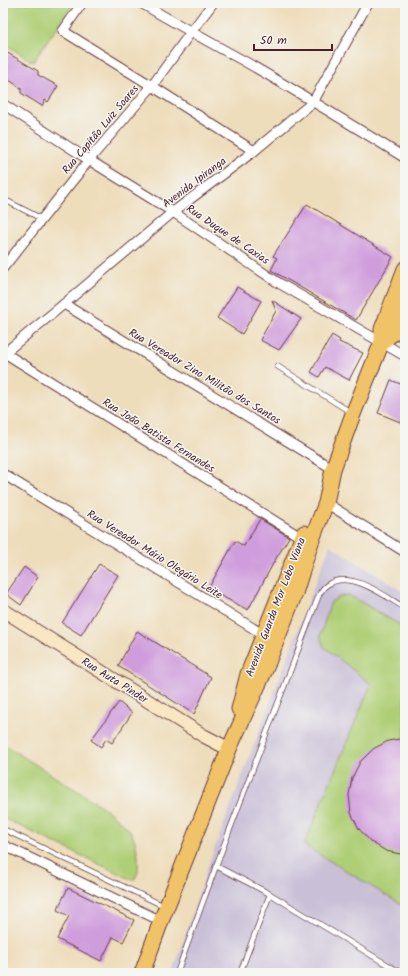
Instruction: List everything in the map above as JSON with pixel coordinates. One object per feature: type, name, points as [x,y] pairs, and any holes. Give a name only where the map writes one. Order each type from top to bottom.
[{"type":"main road","name":"Avenida Guarda Mor Lobo Viana","points":[[142,973],[229,749],[265,670],[295,593],[311,542],[326,503],[333,469],[382,342],[382,329],[405,269]]},
{"type":"main road","name":"Avenida Guarda Mor Lobo Viana","points":[[382,342],[392,334],[405,303]]},
{"type":"main road","name":"Avenida Guarda Mor Lobo Viana","points":[[229,749],[248,674],[317,498],[333,469]]},
{"type":"main road","name":"Rua Auta Pinder","points":[[3,610],[204,736],[229,749]]},
{"type":"street","points":[[82,3],[63,31],[254,151]]},
{"type":"street","points":[[141,3],[244,61],[405,158]]},
{"type":"street","name":"Rua Capitão Luiz Soares","points":[[3,268],[89,160],[152,86],[213,3]]},
{"type":"street","name":"Avenida Ipiranga","points":[[3,353],[64,304],[173,212],[254,151],[313,102],[368,3]]},
{"type":"street","name":"Rua Duque de Caxias","points":[[3,104],[173,212],[277,282],[405,356]]},
{"type":"street","name":"Rua Vereador Zino Militão dos Santos","points":[[64,304],[333,469]]},
{"type":"street","name":"Rua João Batista Fernandes","points":[[3,353],[302,538]]},
{"type":"street","name":"Rua Vereador Mário Olegário Leite","points":[[3,474],[264,635]]},
{"type":"street","points":[[326,503],[405,552]]},
{"type":"street","points":[[264,635],[268,640],[269,647],[265,670]]},
{"type":"street","points":[[3,845],[161,922]]},
{"type":"lane","points":[[3,199],[42,219]]},
{"type":"lane","points":[[277,366],[353,414]]},
{"type":"lane","points":[[177,973],[319,594],[326,585],[338,580],[350,580],[361,583],[405,608]]},
{"type":"lane","points":[[3,829],[167,907]]},
{"type":"lane","points":[[216,866],[270,894],[401,973]]},
{"type":"lane","points":[[240,973],[270,894]]},
{"type":"shaded area","points":[[330,545],[405,593],[405,973],[173,973],[208,866]]},
{"type":"green space","points":[[3,3],[74,3],[33,62],[8,46],[3,47]]},
{"type":"green space","points":[[349,595],[405,628],[405,907],[304,845],[371,684],[324,647],[320,636],[331,602],[341,596]]},
{"type":"green space","points":[[3,744],[106,809],[130,830],[135,841],[138,856],[138,872],[135,879],[130,879],[3,818]]},
{"type":"building","points":[[6,52],[38,71],[38,75],[58,86],[48,102],[45,100],[42,106],[21,93],[21,88],[3,76],[3,57]]},
{"type":"building","points":[[307,204],[393,257],[356,320],[271,270],[277,258],[273,256]]},
{"type":"building","points":[[237,287],[261,301],[242,334],[217,318]]},
{"type":"building","points":[[272,300],[301,319],[279,350],[260,340],[276,311]]},
{"type":"building","points":[[332,335],[340,340],[339,342],[363,353],[349,380],[325,367],[319,377],[311,372]]},
{"type":"building","points":[[391,380],[405,386],[405,424],[378,413]]},
{"type":"building","points":[[260,519],[289,537],[248,610],[208,589],[235,541],[244,546]]},
{"type":"building","points":[[99,564],[118,575],[81,635],[62,623]]},
{"type":"building","points":[[24,567],[38,577],[21,605],[6,594]]},
{"type":"building","points":[[137,631],[211,677],[194,714],[118,666]]},
{"type":"building","points":[[119,702],[132,713],[112,743],[106,739],[101,747],[91,740]]},
{"type":"building","points":[[405,738],[405,855],[386,851],[371,842],[359,829],[351,813],[349,795],[352,778],[360,762],[373,749],[388,741]]},
{"type":"building","points":[[68,888],[134,920],[123,942],[113,937],[101,961],[57,939],[69,916],[57,910]]}]
